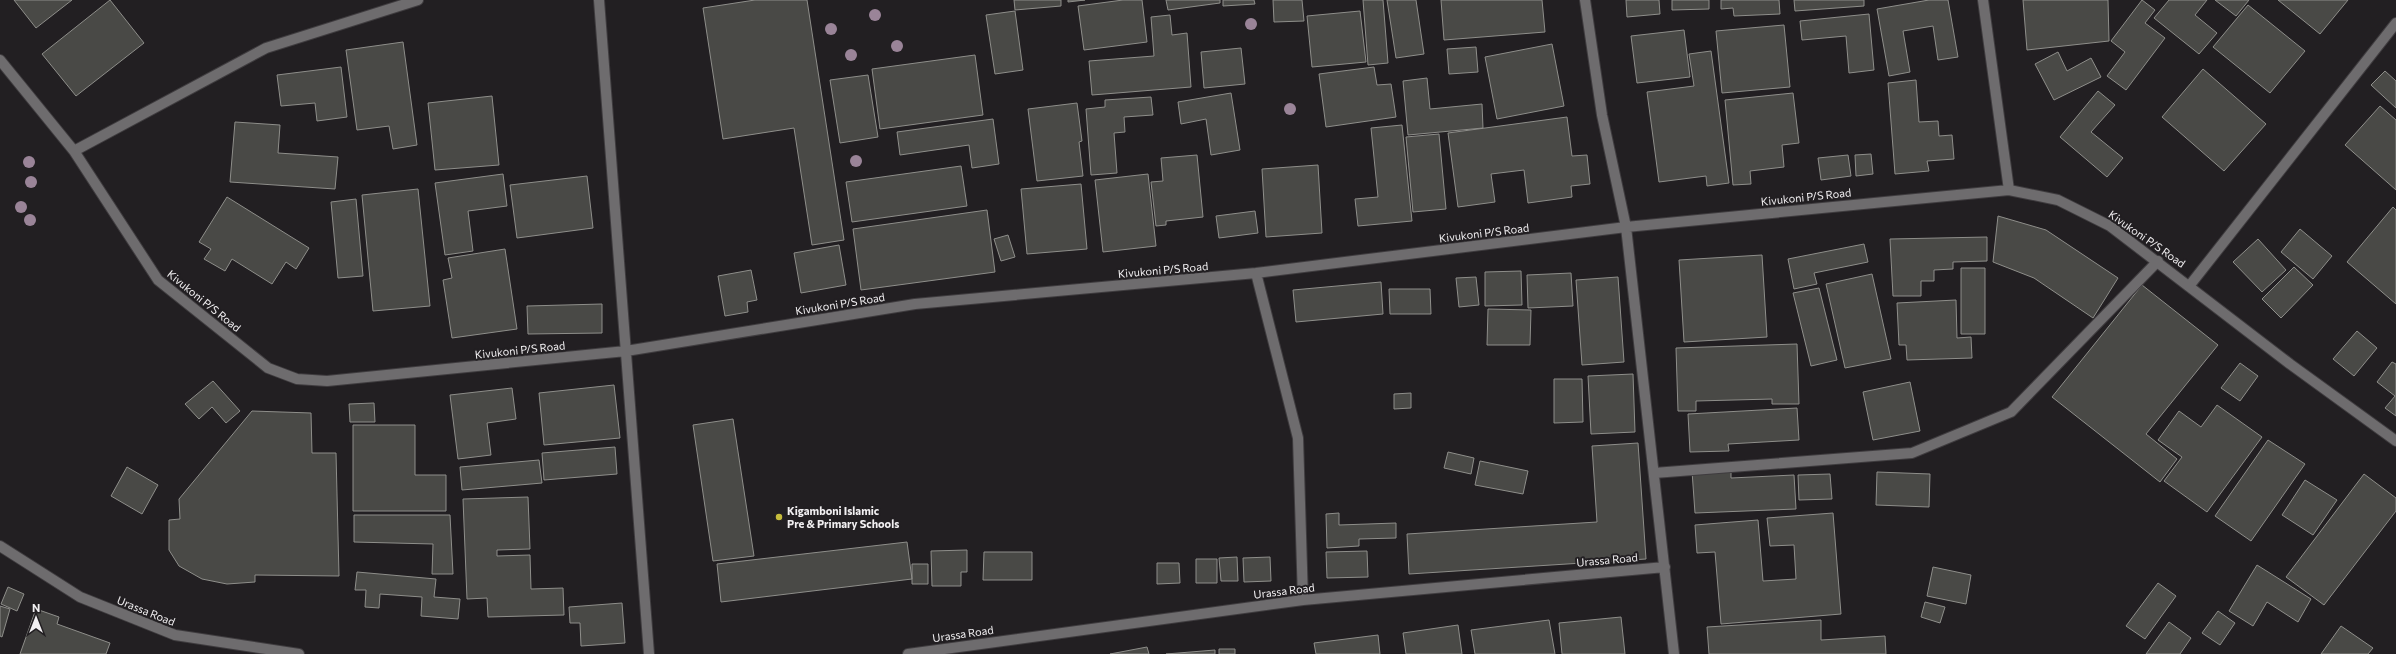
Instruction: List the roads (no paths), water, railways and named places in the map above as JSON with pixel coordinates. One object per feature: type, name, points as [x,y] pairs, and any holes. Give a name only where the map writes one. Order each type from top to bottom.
[{"type":"street","points":[[74,151],[266,48],[418,0]]},
{"type":"street","points":[[599,0],[649,654]]},
{"type":"street","points":[[1585,0],[1602,115],[1626,227],[1674,654]]},
{"type":"street","points":[[1983,0],[2009,190]]},
{"type":"street","points":[[2190,285],[2396,23]]},
{"type":"street","name":"Kivukoni P/S Road","points":[[0,60],[74,151],[158,280],[268,368],[297,379],[327,381],[626,351],[915,304],[1256,273],[1626,227],[2009,190],[2064,204],[2110,226],[2190,285],[2290,364],[2396,441]]},
{"type":"street","points":[[1654,473],[1912,453],[2011,412],[2158,261]]},
{"type":"street","points":[[1256,273],[1298,438],[1303,600]]},
{"type":"street","name":"Urassa Road","points":[[0,546],[80,597],[176,635],[300,654]]},
{"type":"street","name":"Urassa Road","points":[[908,654],[1303,600],[1665,567]]},
{"type":"place","name":"Kigamboni Islamic Pre & Primary Schools","points":[[779,517]]}]
